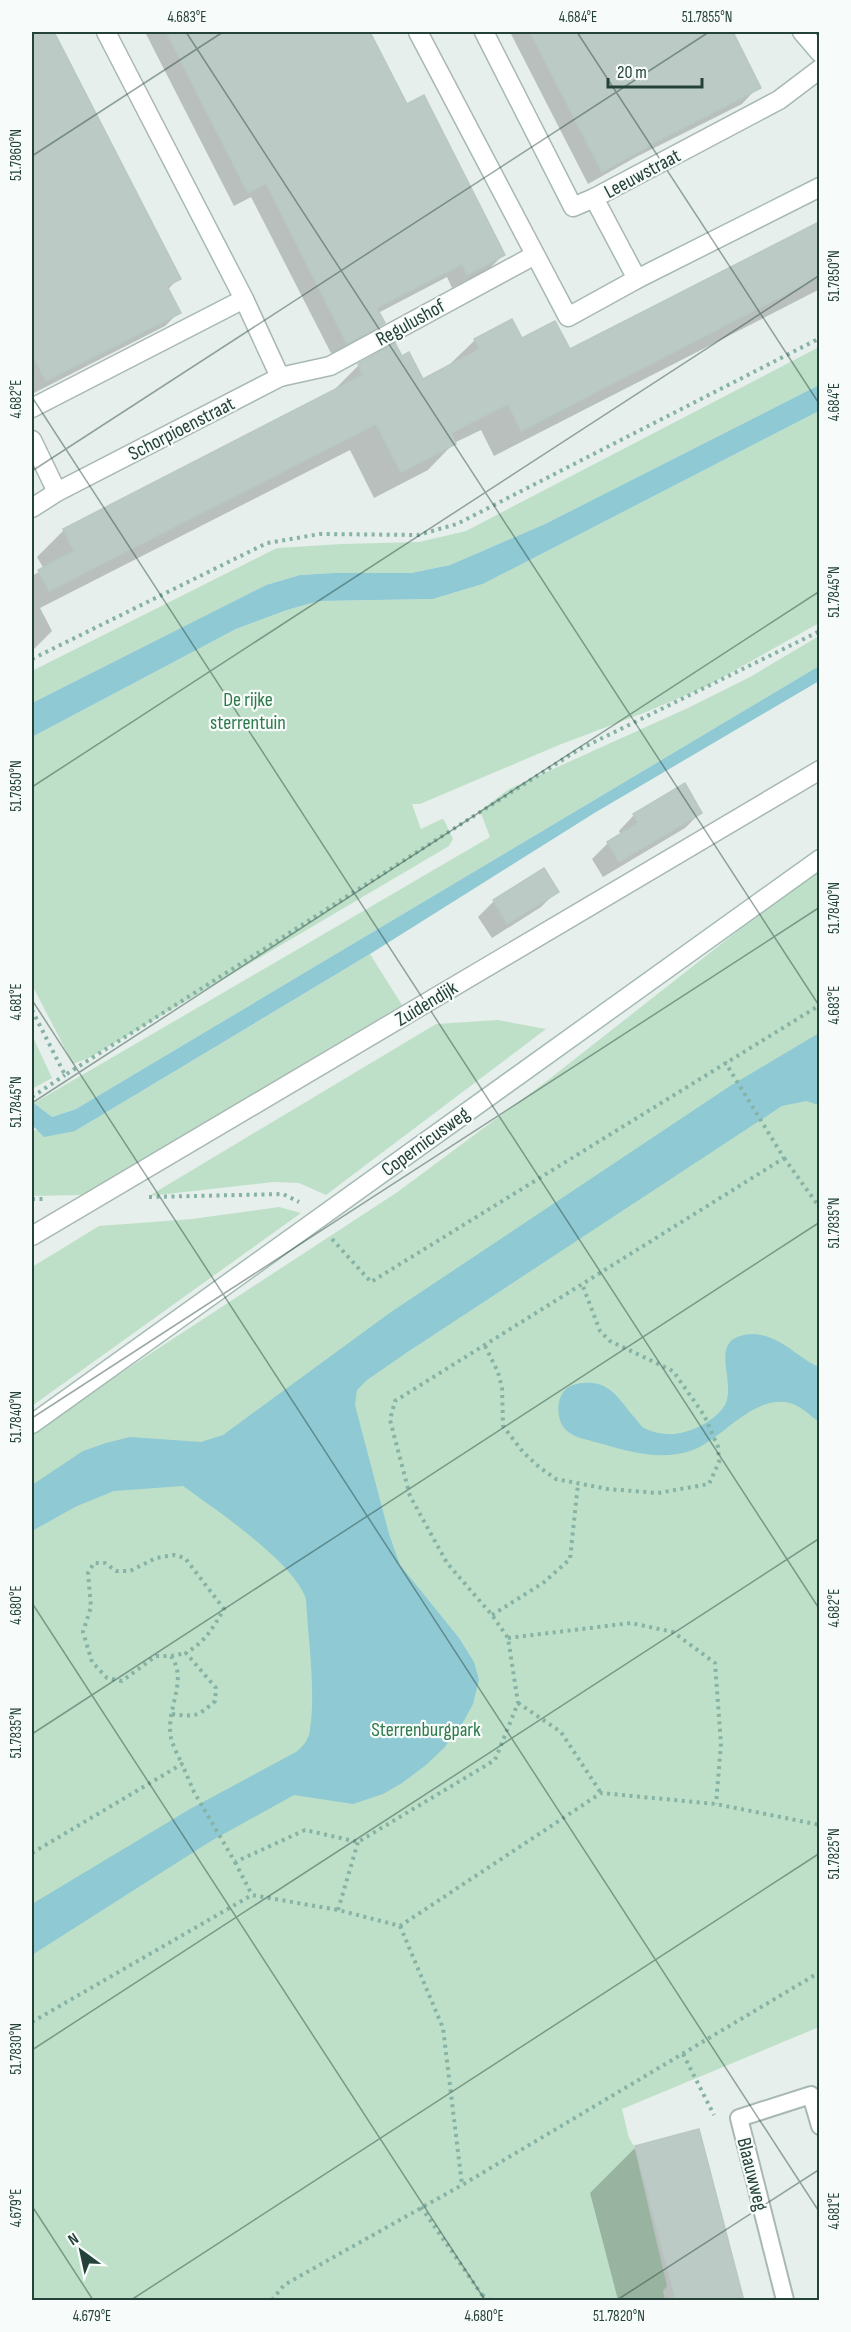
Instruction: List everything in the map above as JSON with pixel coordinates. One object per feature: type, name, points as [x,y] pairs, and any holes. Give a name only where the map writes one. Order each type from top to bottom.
[{"type":"street","points":[[105,32],[244,299],[280,377]]},
{"type":"street","points":[[418,32],[568,317],[637,279],[819,187]]},
{"type":"street","points":[[484,32],[573,207],[594,198]]},
{"type":"street","points":[[802,32],[819,53]]},
{"type":"street","name":"Leeuwstraat","points":[[637,279],[594,198],[779,100],[819,69]]},
{"type":"street","name":"Regulushof","points":[[280,377],[330,366],[535,255]]},
{"type":"street","points":[[32,408],[244,299]]},
{"type":"street","name":"Schorpioenstraat","points":[[32,508],[57,492],[280,377]]},
{"type":"street","points":[[32,440],[57,492]]},
{"type":"street","name":"Zuidendijk","points":[[32,1236],[819,770]]},
{"type":"street","name":"Copernicusweg","points":[[32,1424],[819,859]]},
{"type":"lane","name":"Blaauwweg","points":[[785,2301],[739,2118],[811,2095],[819,2126]]},
{"type":"path","points":[[32,659],[267,543],[320,534],[418,535],[457,524],[819,338]]},
{"type":"path","points":[[32,1097],[578,750],[819,632]]},
{"type":"path","points":[[819,1005],[725,1062],[784,1158],[819,1208]]},
{"type":"path","points":[[32,1010],[65,1075]]},
{"type":"path","points":[[338,1910],[358,1842],[495,1760],[518,1703],[508,1638],[492,1615],[447,1563],[410,1496],[390,1420],[395,1401],[784,1158]]},
{"type":"path","points":[[485,1346],[498,1372],[502,1388],[503,1426],[523,1452],[556,1479],[608,1490],[658,1493],[710,1484],[719,1462],[718,1447],[704,1415],[673,1371],[610,1341],[600,1331],[582,1284]]},
{"type":"path","points":[[492,1615],[524,1596],[570,1559],[578,1484]]},
{"type":"path","points":[[174,1554],[185,1558],[224,1609],[209,1636],[200,1645],[186,1653],[171,1656],[156,1656],[122,1681],[107,1678],[92,1662],[83,1632],[91,1607],[88,1573],[94,1563],[105,1563],[117,1571],[130,1571],[156,1558],[174,1554]]},
{"type":"path","points":[[508,1638],[631,1623],[673,1632],[715,1663],[721,1744],[716,1804]]},
{"type":"path","points":[[172,1714],[192,1717],[202,1713],[215,1701],[216,1688],[186,1653]]},
{"type":"path","points":[[171,1656],[178,1665],[179,1680],[172,1714],[171,1737],[195,1792],[252,1895]]},
{"type":"path","points":[[518,1703],[561,1732],[601,1793]]},
{"type":"path","points":[[32,1853],[182,1764]]},
{"type":"path","points":[[32,2022],[252,1895],[338,1910],[400,1926],[601,1793],[716,1804],[819,1825]]},
{"type":"path","points":[[235,1862],[305,1830],[358,1842]]},
{"type":"path","points":[[400,1926],[443,2028],[462,2185]]},
{"type":"path","points":[[274,2300],[284,2284],[462,2185],[819,1972]]},
{"type":"path","points":[[683,2054],[715,2116],[739,2118]]},
{"type":"path","points":[[421,2207],[482,2295],[490,2301]]},
{"type":"path","points":[[477,2301],[482,2295]]},
{"type":"green space","points":[[819,347],[819,385],[545,524],[450,565],[411,573],[300,575],[266,585],[32,703],[32,671],[277,548],[419,542],[466,531]]},
{"type":"green space","name":"De rijke sterrentuin","points":[[819,411],[819,623],[705,687],[420,804],[412,804],[421,829],[444,820],[453,839],[449,846],[91,1057],[73,1064],[32,985],[32,737],[236,629],[287,610],[319,601],[433,599],[483,584]]},
{"type":"green space","points":[[819,636],[819,666],[76,1109],[52,1117],[34,1103],[490,837],[480,811],[509,789],[690,707],[750,677]]},
{"type":"green space","name":"Sterrenburgpark","points":[[819,867],[819,2027],[622,2109],[629,2138],[634,2146],[667,2286],[663,2291],[665,2300],[32,2300],[32,1431],[396,1193],[543,1084]]},
{"type":"green space","points":[[370,954],[402,1005],[82,1195],[32,1196],[32,1125],[34,1130],[75,1131]]},
{"type":"green space","points":[[498,1020],[546,1029],[326,1195],[299,1183],[273,1182],[149,1196],[436,1024]]},
{"type":"green space","points":[[32,1035],[52,1078],[32,1089]]},
{"type":"green space","points":[[279,1207],[301,1213],[32,1406],[32,1267],[99,1226],[192,1219]]},
{"type":"water","points":[[819,385],[819,411],[483,584],[433,599],[319,601],[287,610],[236,629],[32,737],[32,703],[266,585],[300,575],[411,573],[450,565],[545,524]]},
{"type":"water","points":[[819,666],[819,681],[596,812],[370,954],[75,1131],[44,1137],[32,1125],[32,1092],[34,1103],[52,1117],[76,1109]]},
{"type":"water","points":[[819,1033],[819,1105],[806,1101],[782,1106],[406,1353],[367,1380],[357,1390],[355,1405],[389,1534],[400,1565],[459,1638],[474,1662],[479,1680],[473,1704],[461,1726],[444,1748],[402,1783],[383,1794],[353,1804],[294,1795],[211,1841],[32,1955],[32,1904],[190,1809],[296,1752],[308,1736],[312,1698],[306,1599],[299,1585],[271,1553],[233,1523],[183,1486],[114,1491],[77,1506],[32,1531],[32,1485],[83,1451],[106,1443],[130,1437],[201,1442],[223,1435],[391,1312],[730,1086]]},
{"type":"water","points":[[755,1334],[781,1343],[819,1367],[819,1422],[793,1404],[779,1402],[766,1404],[753,1410],[705,1444],[693,1450],[668,1455],[632,1452],[580,1438],[567,1431],[561,1423],[558,1406],[563,1393],[572,1385],[592,1383],[613,1392],[644,1428],[672,1434],[683,1433],[698,1427],[714,1417],[725,1405],[728,1383],[725,1360],[730,1342],[739,1336]]},
{"type":"building","points":[[32,32],[54,32],[181,279],[167,286],[181,313],[46,381],[32,354]]},
{"type":"building","points":[[166,32],[370,32],[407,104],[424,95],[505,255],[467,275],[462,264],[377,308],[385,323],[347,344],[266,183],[248,193]]},
{"type":"building","points":[[530,32],[733,32],[761,88],[602,172]]},
{"type":"building","points":[[819,222],[819,277],[521,431],[508,404],[451,433],[456,444],[401,472],[376,424],[49,591],[38,570],[74,551],[63,529],[363,375],[358,364],[395,343],[402,356],[409,352],[423,379],[480,349],[474,339],[512,319],[522,338],[555,321],[570,349]]},
{"type":"building","points":[[685,783],[702,813],[619,862],[607,842],[638,823],[633,814]]},
{"type":"building","points":[[544,868],[559,892],[507,924],[493,900]]},
{"type":"building","points":[[699,2129],[744,2301],[676,2301],[635,2146]]}]
